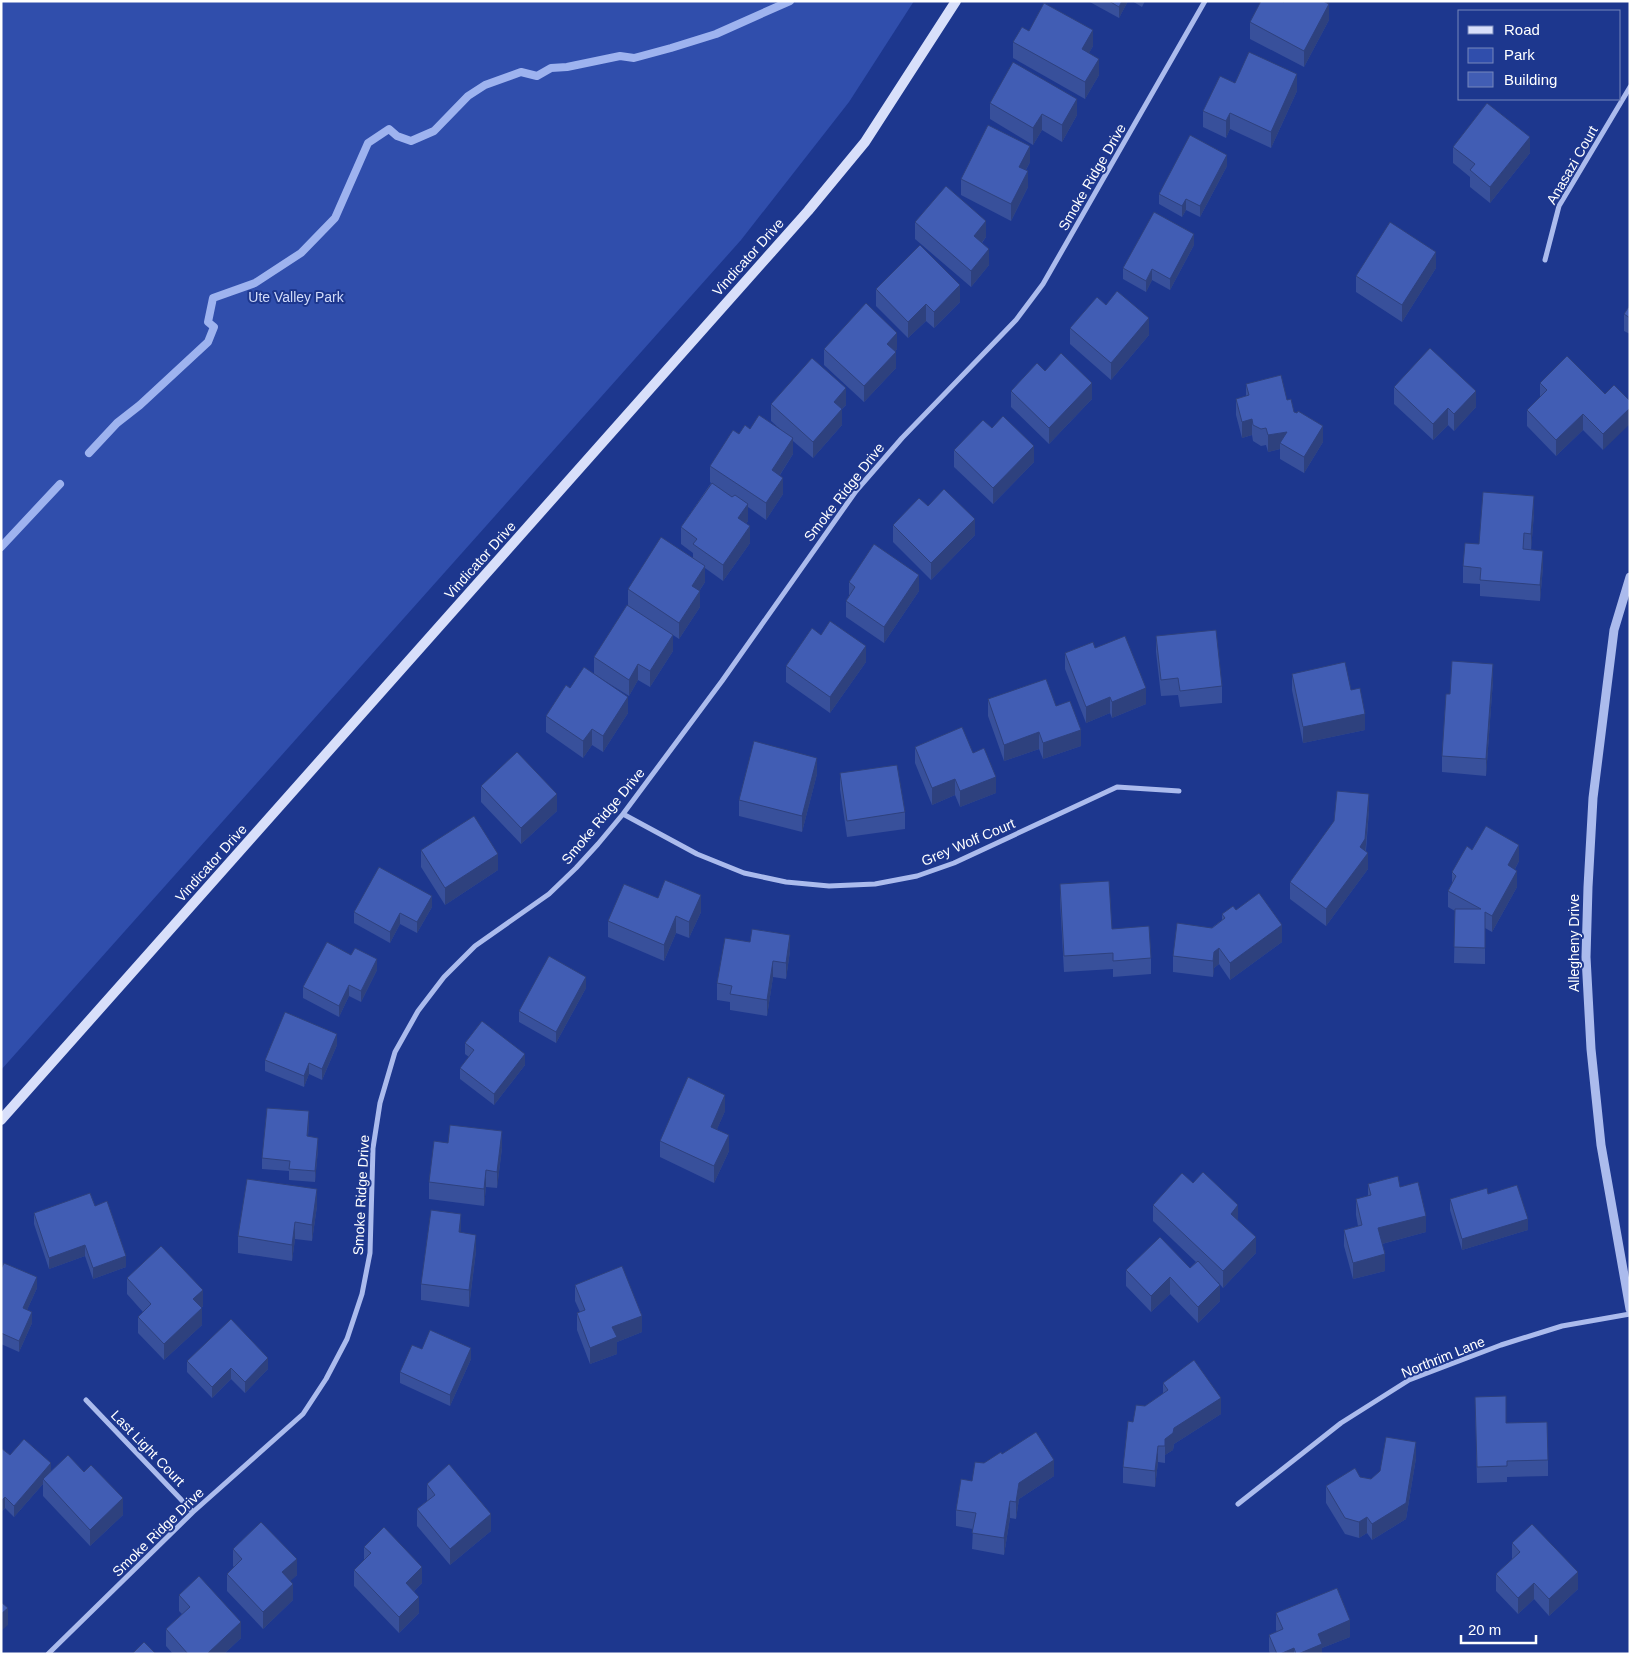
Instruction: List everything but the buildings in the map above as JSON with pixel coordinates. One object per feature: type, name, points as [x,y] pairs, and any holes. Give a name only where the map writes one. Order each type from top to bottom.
[{"type":"main road","name":"Vindicator Drive","points":[[1,1120],[808,211],[865,142],[956,1]]},
{"type":"street","name":"Smoke Ridge Drive","points":[[48,1654],[194,1512],[302,1414],[326,1379],[347,1339],[362,1294],[370,1253],[373,1148],[380,1103],[395,1052],[418,1010],[444,976],[475,946],[549,894],[576,868],[623,814],[722,680],[856,491],[902,438],[1016,320],[1043,284],[1205,1]]},
{"type":"street","name":"Anasazi Court","points":[[1545,260],[1559,206],[1630,87]]},
{"type":"street","name":"Allegheny Drive","points":[[1630,577],[1614,630],[1593,798],[1586,957],[1591,1049],[1601,1145],[1630,1309]]},
{"type":"street","name":"Grey Wolf Court","points":[[623,814],[697,854],[744,873],[786,882],[829,886],[875,884],[917,876],[954,862],[1118,788],[1179,791]]},
{"type":"street","name":"Northrim Lane","points":[[1238,1504],[1340,1422],[1409,1380],[1501,1345],[1562,1326],[1630,1314]]},
{"type":"street","name":"Last Light Court","points":[[86,1400],[194,1512]]},
{"type":"green space","name":"Ute Valley Park","points":[[1,1],[914,1],[849,102],[741,240],[1,1070]]},
{"type":"waterway","points":[[89,453],[117,423],[140,405],[208,342],[214,327],[208,322],[213,298],[255,283],[301,253],[335,218],[368,143],[389,129],[397,136],[411,141],[434,131],[468,96],[485,85],[521,72],[537,76],[551,68],[567,67],[620,56],[634,58],[671,48],[716,34],[790,1]]},
{"type":"waterway","points":[[1,547],[60,484]]}]
